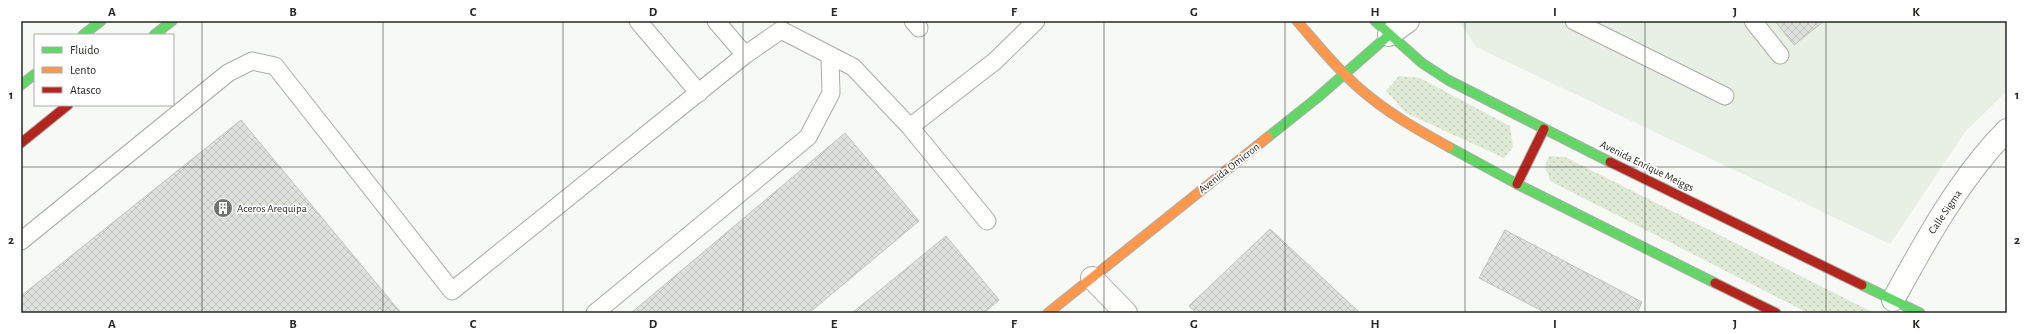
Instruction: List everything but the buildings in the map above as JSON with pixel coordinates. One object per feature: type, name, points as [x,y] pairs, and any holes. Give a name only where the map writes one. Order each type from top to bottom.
[{"type":"main road","points":[[85,34],[101,21]]},
{"type":"main road","points":[[155,34],[172,21]]},
{"type":"main road","points":[[1297,21],[1344,74],[1378,103],[1414,128],[1517,184],[1776,313]]},
{"type":"main road","name":"Avenida Omicron","points":[[1048,313],[1318,98],[1344,74],[1382,28]]},
{"type":"main road","name":"Avenida Enrique Meiggs","points":[[1382,28],[1422,64],[1448,80],[1544,129],[1920,313]]},
{"type":"main road","points":[[21,86],[34,75]]},
{"type":"main road","points":[[21,143],[67,106]]},
{"type":"main road","points":[[1517,184],[1544,129]]},
{"type":"street","name":"Avenida Omicron","points":[[1382,28],[1408,21]]},
{"type":"street","name":"Calle Sigma","points":[[1893,300],[1933,227],[1990,148],[2007,130]]},
{"type":"street","points":[[1092,278],[1126,313]]},
{"type":"lane","points":[[638,21],[699,93]]},
{"type":"lane","points":[[716,21],[745,55]]},
{"type":"lane","points":[[910,127],[995,61],[1036,21]]},
{"type":"lane","points":[[1574,21],[1725,96]]},
{"type":"lane","points":[[1753,21],[1780,55]]},
{"type":"lane","points":[[21,241],[228,72],[252,60],[275,66],[452,291],[699,93],[778,26],[830,56],[853,67],[910,127],[987,221]]},
{"type":"lane","points":[[595,313],[808,137],[831,93],[830,56]]},
{"type":"shaded area","points":[[2007,21],[2007,91],[1965,132],[1890,244],[1476,47],[1459,22]]},
{"type":"green space","points":[[1399,76],[1420,78],[1510,126],[1513,147],[1504,158],[1406,113],[1386,91]]},
{"type":"green space","points":[[1549,156],[1565,157],[1874,313],[1808,313],[1550,181],[1545,166]]},
{"type":"traffic: fast","points":[[84,34],[101,21]]},
{"type":"traffic: fast","points":[[155,34],[172,21]]},
{"type":"traffic: fast","points":[[1375,21],[1422,63],[1448,80],[1610,162]]},
{"type":"traffic: fast","points":[[1268,137],[1317,98],[1389,35]]},
{"type":"traffic: fast","points":[[21,85],[34,75]]},
{"type":"traffic: fast","points":[[1449,147],[1517,184],[1715,283]]},
{"type":"traffic: fast","points":[[1862,285],[1920,313]]},
{"type":"traffic: slow","points":[[1297,21],[1342,72],[1369,97],[1402,120],[1449,147]]},
{"type":"traffic: slow","points":[[1048,313],[1268,137]]},
{"type":"traffic: jam","points":[[21,143],[67,106]]},
{"type":"traffic: jam","points":[[1517,184],[1544,129]]},
{"type":"traffic: jam","points":[[1610,162],[1862,285]]},
{"type":"traffic: jam","points":[[1715,283],[1776,313]]},
{"type":"place","name":"Aceros Arequipa","points":[[223,208]]}]
